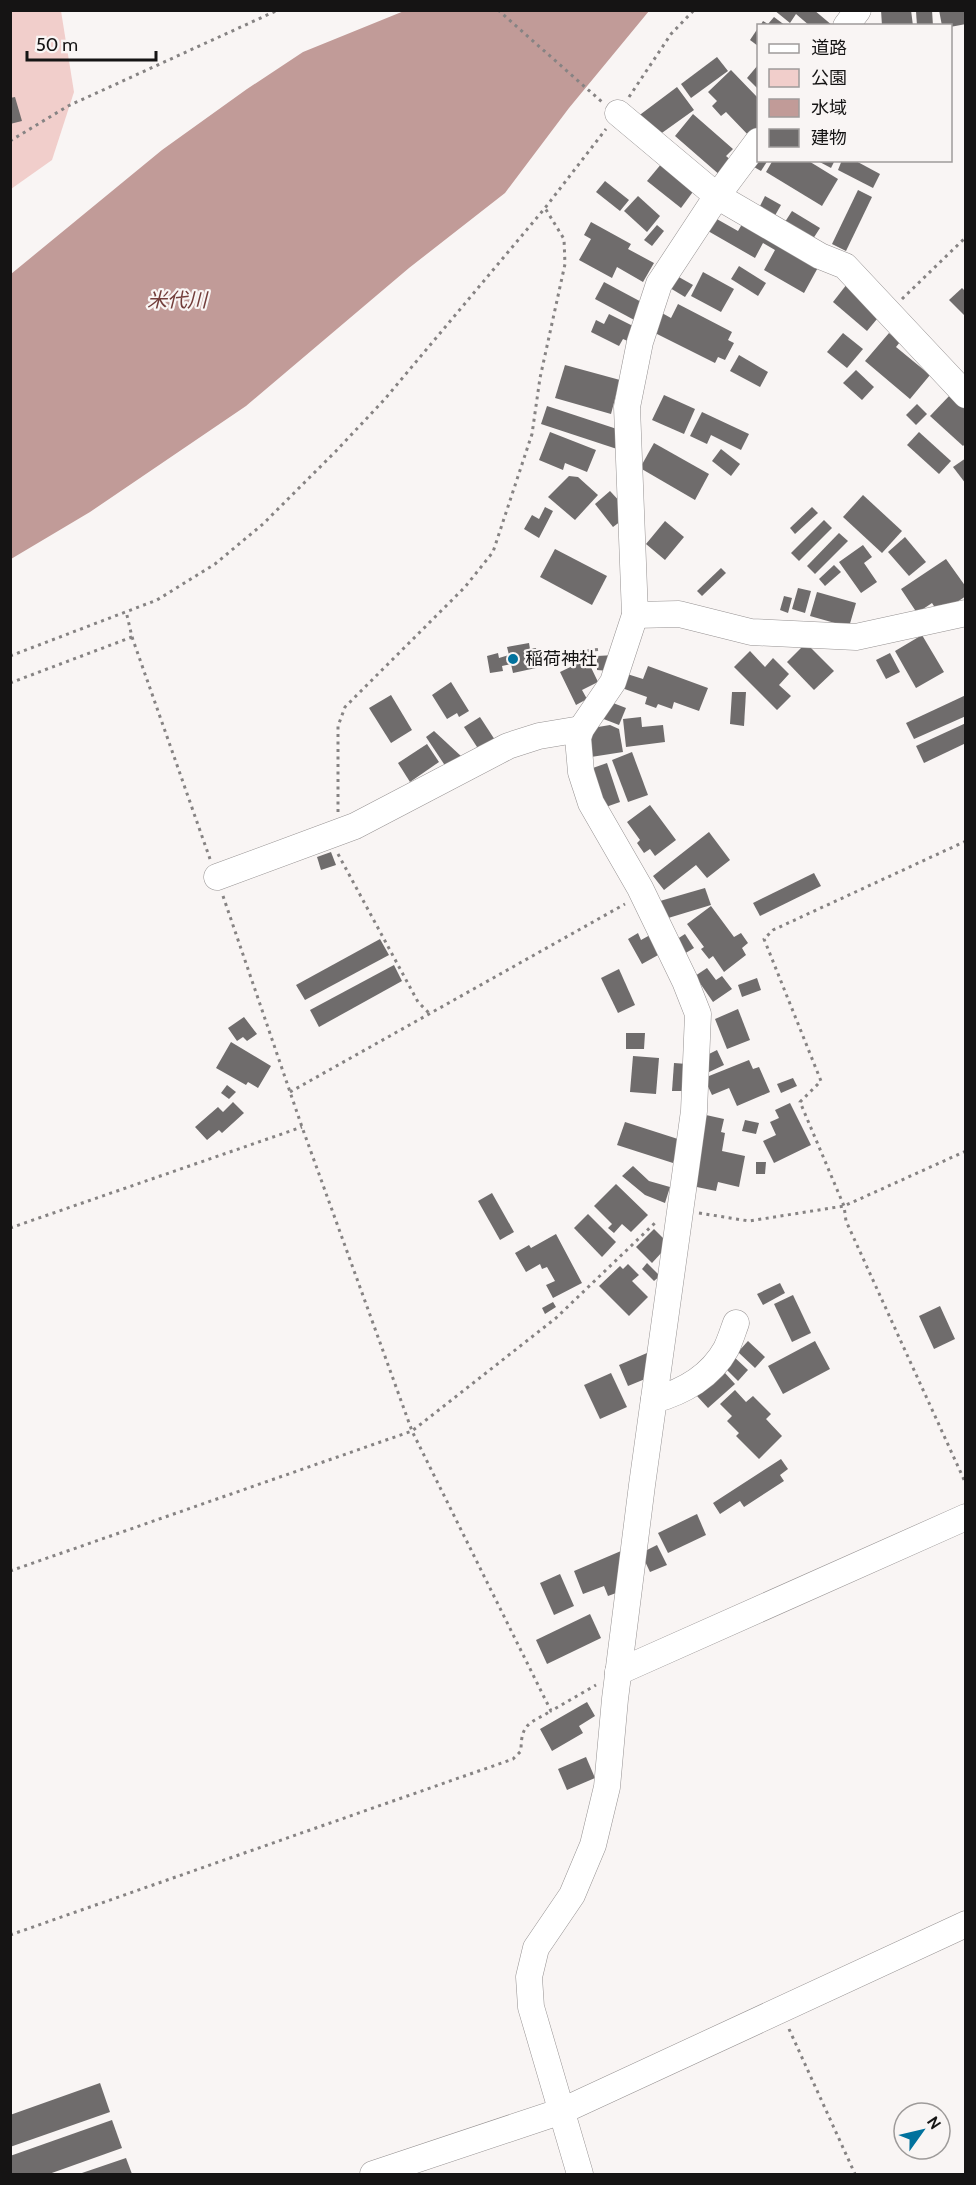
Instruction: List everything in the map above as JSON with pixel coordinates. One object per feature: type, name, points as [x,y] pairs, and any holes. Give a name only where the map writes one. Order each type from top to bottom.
[{"type":"street","points":[[848,24],[858,10]]},
{"type":"street","points":[[609,107],[717,196],[820,256],[844,266],[966,394]]},
{"type":"street","points":[[580,2175],[531,2007],[529,1977],[536,1948],[572,1895],[593,1845],[607,1787],[618,1672],[694,1111],[698,1014],[685,981],[642,894],[591,803],[581,772],[578,738],[581,729],[613,682],[635,615],[627,407],[640,342],[659,285],[717,196],[757,144]]},
{"type":"street","points":[[635,615],[679,614],[752,632],[856,636],[966,613]]},
{"type":"street","points":[[216,877],[335,834],[508,746],[539,735],[581,729]]},
{"type":"street","points":[[654,1400],[683,1389],[714,1366],[726,1349],[736,1323]]},
{"type":"street","points":[[618,1672],[966,1517]]},
{"type":"street","points":[[373,2175],[561,2111],[966,1924]]},
{"type":"path","points":[[10,141],[68,106],[278,10]]},
{"type":"path","points":[[498,10],[609,107]]},
{"type":"path","points":[[10,656],[157,600],[215,564],[263,524],[384,400],[545,208],[609,107],[694,10]]},
{"type":"path","points":[[430,1014],[418,1002],[335,834],[338,726],[345,707],[465,587],[493,552],[532,434],[540,378],[565,264],[564,239],[545,208]]},
{"type":"path","points":[[887,313],[966,237]]},
{"type":"path","points":[[126,611],[132,637],[302,1127],[412,1431],[551,1711]]},
{"type":"path","points":[[10,683],[132,637]]},
{"type":"path","points":[[543,657],[591,650],[624,651]]},
{"type":"path","points":[[966,841],[773,930],[764,939],[821,1081],[800,1102],[844,1206],[846,1221],[966,1484]]},
{"type":"path","points":[[290,1092],[642,894]]},
{"type":"path","points":[[10,1228],[302,1127]]},
{"type":"path","points":[[10,1571],[412,1431],[556,1318],[664,1214],[681,1210],[749,1221],[844,1206],[966,1151]]},
{"type":"path","points":[[10,1935],[513,1759],[521,1751],[521,1734],[526,1725],[618,1672]]},
{"type":"path","points":[[780,2011],[855,2175]]},
{"type":"green space","points":[[11,11],[61,11],[74,92],[52,160],[11,189]]},
{"type":"water","name":"米代川","points":[[404,11],[649,11],[569,108],[505,193],[409,268],[246,406],[90,512],[11,559],[11,274],[162,150],[247,89],[303,52]]},
{"type":"building","points":[[774,10],[814,10],[831,24],[808,24],[796,14],[790,23]]},
{"type":"building","points":[[881,10],[911,10],[913,24],[882,24]]},
{"type":"building","points":[[932,10],[933,24],[917,24],[916,11]]},
{"type":"building","points":[[939,10],[966,10],[966,24],[952,27],[952,24],[942,24]]},
{"type":"building","points":[[774,17],[783,24],[768,24]]},
{"type":"building","points":[[757,30],[757,45],[750,40]]},
{"type":"building","points":[[717,57],[728,71],[691,98],[681,84]]},
{"type":"building","points":[[757,66],[757,88],[747,78]]},
{"type":"building","points":[[731,70],[757,97],[757,132],[751,138],[726,112],[721,116],[712,106],[717,101],[708,92]]},
{"type":"building","points":[[677,87],[694,110],[659,135],[650,123],[644,127],[637,117]]},
{"type":"building","points":[[15,97],[22,121],[10,124],[10,98]]},
{"type":"building","points":[[693,114],[733,149],[726,156],[733,162],[721,176],[675,136]]},
{"type":"building","points":[[757,162],[767,162],[761,171],[754,167]]},
{"type":"building","points":[[772,162],[810,162],[838,179],[822,206],[766,172]]},
{"type":"building","points":[[820,162],[834,162],[831,168]]},
{"type":"building","points":[[841,162],[858,162],[880,174],[873,188],[838,170]]},
{"type":"building","points":[[662,163],[695,189],[681,208],[647,181]]},
{"type":"building","points":[[605,181],[629,200],[620,211],[596,192]]},
{"type":"building","points":[[858,190],[872,197],[846,251],[832,244]]},
{"type":"building","points":[[638,196],[660,216],[647,232],[624,211]]},
{"type":"building","points":[[765,196],[781,205],[773,219],[758,210]]},
{"type":"building","points":[[792,211],[820,228],[811,242],[783,225]]},
{"type":"building","points":[[715,218],[738,231],[745,219],[821,262],[804,293],[764,270],[775,250],[763,243],[755,258],[708,231]]},
{"type":"building","points":[[591,222],[631,244],[628,249],[654,263],[643,282],[617,267],[612,278],[579,260],[591,239],[584,235]]},
{"type":"building","points":[[657,225],[664,231],[652,246],[644,240]]},
{"type":"building","points":[[739,266],[766,283],[758,296],[731,279]]},
{"type":"building","points":[[703,272],[734,289],[721,312],[691,296]]},
{"type":"building","points":[[677,276],[693,285],[685,297],[670,288]]},
{"type":"building","points":[[604,282],[647,305],[638,322],[595,299]]},
{"type":"building","points":[[847,284],[882,313],[867,331],[833,302]]},
{"type":"building","points":[[962,288],[966,292],[966,317],[949,300]]},
{"type":"building","points":[[678,304],[732,332],[728,340],[734,343],[725,360],[718,357],[715,363],[653,332],[662,313],[671,318]]},
{"type":"building","points":[[609,314],[637,328],[630,342],[623,339],[619,346],[591,332],[596,320],[604,324]]},
{"type":"building","points":[[843,333],[863,349],[847,368],[827,352]]},
{"type":"building","points":[[889,333],[900,342],[896,347],[930,375],[910,399],[865,361]]},
{"type":"building","points":[[739,355],[768,372],[760,387],[730,371]]},
{"type":"building","points":[[565,365],[620,380],[611,414],[555,398]]},
{"type":"building","points":[[856,370],[874,387],[862,400],[843,383]]},
{"type":"building","points":[[951,394],[966,408],[966,443],[963,446],[930,416]]},
{"type":"building","points":[[664,395],[695,409],[684,434],[652,420]]},
{"type":"building","points":[[917,404],[927,414],[916,425],[906,415]]},
{"type":"building","points":[[547,406],[623,431],[617,449],[541,424]]},
{"type":"building","points":[[702,412],[749,434],[741,450],[711,435],[707,444],[690,436]]},
{"type":"building","points":[[550,432],[596,450],[587,472],[565,463],[563,470],[539,460]]},
{"type":"building","points":[[919,432],[951,461],[939,474],[907,445]]},
{"type":"building","points":[[654,443],[709,474],[695,500],[640,468]]},
{"type":"building","points":[[721,449],[740,464],[731,476],[712,461]]},
{"type":"building","points":[[966,458],[966,484],[953,467]]},
{"type":"building","points":[[569,476],[578,477],[598,495],[575,520],[548,497]]},
{"type":"building","points":[[610,491],[623,505],[625,518],[613,527],[595,504]]},
{"type":"building","points":[[863,495],[902,531],[882,553],[843,517]]},
{"type":"building","points":[[545,507],[553,511],[539,538],[524,529],[532,515],[539,519]]},
{"type":"building","points":[[812,507],[818,513],[795,534],[790,528]]},
{"type":"building","points":[[824,520],[832,528],[799,561],[791,553]]},
{"type":"building","points":[[665,521],[684,537],[665,560],[646,544]]},
{"type":"building","points":[[839,533],[848,541],[815,574],[807,566]]},
{"type":"building","points":[[905,537],[926,562],[909,576],[888,552]]},
{"type":"building","points":[[863,545],[872,557],[864,563],[877,582],[861,593],[839,562]]},
{"type":"building","points":[[555,549],[607,576],[592,605],[540,577]]},
{"type":"building","points":[[946,559],[966,587],[966,596],[939,614],[932,603],[917,613],[901,589]]},
{"type":"building","points":[[834,565],[841,572],[825,586],[819,579]]},
{"type":"building","points":[[721,568],[726,573],[702,596],[697,591]]},
{"type":"building","points":[[798,588],[811,591],[805,613],[792,609]]},
{"type":"building","points":[[817,592],[856,603],[849,627],[810,616]]},
{"type":"building","points":[[784,596],[792,598],[788,613],[780,610]]},
{"type":"building","points":[[922,635],[944,672],[916,688],[895,651]]},
{"type":"building","name":"稲荷神社","points":[[529,643],[530,649],[536,648],[538,661],[534,662],[536,668],[513,673],[511,664],[502,666],[503,671],[490,673],[487,656],[498,653],[499,658],[509,655],[507,647]]},
{"type":"building","points":[[806,643],[834,671],[814,690],[787,662]]},
{"type":"building","points":[[750,651],[765,667],[773,658],[789,674],[779,685],[791,696],[777,710],[734,667]]},
{"type":"building","points":[[890,653],[900,672],[886,679],[876,660]]},
{"type":"building","points":[[615,655],[609,671],[597,670],[597,656]]},
{"type":"building","points":[[587,659],[598,682],[582,690],[587,699],[576,705],[560,672]]},
{"type":"building","points":[[648,666],[708,688],[699,711],[674,702],[672,709],[658,704],[656,708],[645,704],[647,697],[619,687],[624,673],[643,679]]},
{"type":"building","points":[[451,682],[469,711],[459,717],[457,713],[447,719],[432,695]]},
{"type":"building","points":[[732,692],[746,692],[744,726],[730,724]]},
{"type":"building","points":[[391,695],[412,730],[391,743],[369,708]]},
{"type":"building","points":[[966,695],[966,716],[914,739],[906,723]]},
{"type":"building","points":[[608,701],[626,708],[619,725],[601,718]]},
{"type":"building","points":[[480,717],[495,740],[479,750],[464,727]]},
{"type":"building","points":[[641,717],[642,727],[663,725],[665,742],[626,747],[623,719]]},
{"type":"building","points":[[966,723],[966,743],[924,763],[916,746]]},
{"type":"building","points":[[610,725],[619,729],[623,752],[591,757],[586,729]]},
{"type":"building","points":[[434,731],[462,757],[446,767],[426,737]]},
{"type":"building","points":[[427,744],[439,762],[410,782],[398,763]]},
{"type":"building","points":[[632,752],[648,795],[628,802],[612,760]]},
{"type":"building","points":[[607,763],[620,802],[603,808],[590,769]]},
{"type":"building","points":[[650,805],[676,840],[655,856],[650,849],[644,853],[637,843],[640,840],[627,822]]},
{"type":"building","points":[[709,832],[730,860],[707,878],[696,865],[664,890],[653,876]]},
{"type":"building","points":[[331,852],[336,865],[321,870],[317,857]]},
{"type":"building","points":[[814,873],[821,886],[760,916],[753,903]]},
{"type":"building","points":[[705,888],[711,905],[665,919],[660,901]]},
{"type":"building","points":[[711,906],[734,937],[741,933],[748,943],[742,948],[746,955],[724,972],[713,956],[709,959],[701,949],[704,947],[687,924]]},
{"type":"building","points":[[638,933],[641,940],[650,935],[660,954],[642,964],[628,939]]},
{"type":"building","points":[[685,934],[694,948],[684,954],[674,941]]},
{"type":"building","points":[[380,939],[389,955],[305,1000],[296,985]]},
{"type":"building","points":[[394,965],[402,981],[319,1027],[310,1010]]},
{"type":"building","points":[[707,968],[716,980],[722,976],[732,989],[713,1002],[695,976]]},
{"type":"building","points":[[619,969],[635,1005],[618,1013],[601,978]]},
{"type":"building","points":[[757,978],[761,990],[742,997],[738,985]]},
{"type":"building","points":[[738,1009],[750,1040],[727,1049],[715,1019]]},
{"type":"building","points":[[244,1017],[257,1034],[247,1041],[243,1037],[237,1041],[228,1028]]},
{"type":"building","points":[[626,1033],[645,1033],[644,1049],[626,1049]]},
{"type":"building","points":[[231,1042],[271,1066],[258,1088],[248,1082],[246,1085],[216,1068]]},
{"type":"building","points":[[717,1050],[724,1065],[707,1073],[707,1055]]},
{"type":"building","points":[[633,1056],[659,1058],[656,1094],[630,1092]]},
{"type":"building","points":[[749,1060],[753,1069],[759,1067],[770,1092],[737,1106],[729,1088],[712,1095],[704,1078]]},
{"type":"building","points":[[674,1063],[687,1064],[685,1091],[672,1091]]},
{"type":"building","points":[[793,1078],[797,1086],[781,1093],[777,1084]]},
{"type":"building","points":[[227,1085],[236,1092],[229,1099],[221,1093]]},
{"type":"building","points":[[233,1102],[244,1113],[222,1133],[219,1130],[207,1140],[195,1127],[218,1107],[223,1112]]},
{"type":"building","points":[[790,1103],[811,1145],[774,1163],[763,1141],[776,1135],[770,1122],[779,1118],[775,1110]]},
{"type":"building","points":[[706,1115],[724,1119],[721,1132],[725,1133],[722,1151],[745,1156],[739,1187],[718,1182],[716,1191],[692,1186]]},
{"type":"building","points":[[745,1120],[759,1123],[756,1134],[742,1131]]},
{"type":"building","points":[[625,1122],[681,1140],[673,1163],[617,1145]]},
{"type":"building","points":[[756,1162],[766,1162],[765,1174],[756,1174]]},
{"type":"building","points":[[633,1166],[649,1181],[670,1187],[665,1203],[645,1195],[622,1176]]},
{"type":"building","points":[[616,1184],[648,1215],[631,1232],[622,1224],[614,1233],[608,1228],[612,1224],[594,1206]]},
{"type":"building","points":[[492,1193],[514,1232],[500,1240],[478,1201]]},
{"type":"building","points":[[588,1214],[616,1242],[602,1257],[574,1228]]},
{"type":"building","points":[[654,1229],[666,1241],[663,1251],[652,1263],[636,1247]]},
{"type":"building","points":[[556,1234],[582,1283],[553,1298],[546,1285],[555,1281],[547,1267],[542,1269],[540,1264],[526,1272],[515,1253],[529,1245],[531,1248]]},
{"type":"building","points":[[647,1263],[660,1276],[654,1281],[642,1269]]},
{"type":"building","points":[[628,1264],[639,1275],[632,1281],[648,1297],[629,1316],[599,1286],[620,1266],[623,1269]]},
{"type":"building","points":[[780,1283],[785,1293],[763,1305],[757,1294]]},
{"type":"building","points":[[793,1295],[811,1333],[792,1342],[774,1304]]},
{"type":"building","points":[[553,1302],[556,1307],[545,1314],[542,1308]]},
{"type":"building","points":[[940,1306],[955,1339],[934,1349],[919,1316]]},
{"type":"building","points":[[748,1341],[765,1357],[755,1368],[738,1352]]},
{"type":"building","points":[[815,1341],[830,1369],[783,1394],[768,1366]]},
{"type":"building","points":[[647,1353],[651,1363],[645,1365],[650,1377],[628,1386],[619,1365]]},
{"type":"building","points":[[731,1354],[748,1370],[738,1381],[721,1364]]},
{"type":"building","points":[[716,1371],[721,1377],[725,1373],[735,1384],[708,1408],[697,1396],[707,1387]]},
{"type":"building","points":[[611,1373],[627,1407],[600,1419],[584,1385]]},
{"type":"building","points":[[735,1390],[746,1402],[753,1396],[771,1414],[766,1419],[782,1436],[759,1459],[736,1436],[739,1433],[727,1421],[732,1416],[720,1404]]},
{"type":"building","points":[[781,1459],[788,1469],[780,1475],[784,1481],[744,1507],[740,1501],[720,1514],[713,1503]]},
{"type":"building","points":[[697,1514],[706,1535],[668,1553],[658,1533]]},
{"type":"building","points":[[657,1545],[667,1565],[650,1572],[641,1553]]},
{"type":"building","points":[[621,1551],[626,1564],[618,1567],[627,1589],[608,1596],[604,1586],[583,1594],[574,1571]]},
{"type":"building","points":[[560,1574],[574,1606],[554,1615],[540,1583]]},
{"type":"building","points":[[590,1614],[601,1638],[547,1664],[536,1640]]},
{"type":"building","points":[[587,1702],[595,1716],[579,1726],[583,1733],[552,1751],[540,1729]]},
{"type":"building","points":[[586,1757],[595,1778],[567,1790],[558,1769]]},
{"type":"building","points":[[100,2083],[110,2112],[10,2147],[10,2115]]},
{"type":"building","points":[[112,2120],[122,2148],[49,2174],[10,2174],[10,2156]]},
{"type":"building","points":[[126,2158],[132,2174],[79,2174]]},
{"type":"place","name":"稲荷神社","points":[[513,659]]}]
